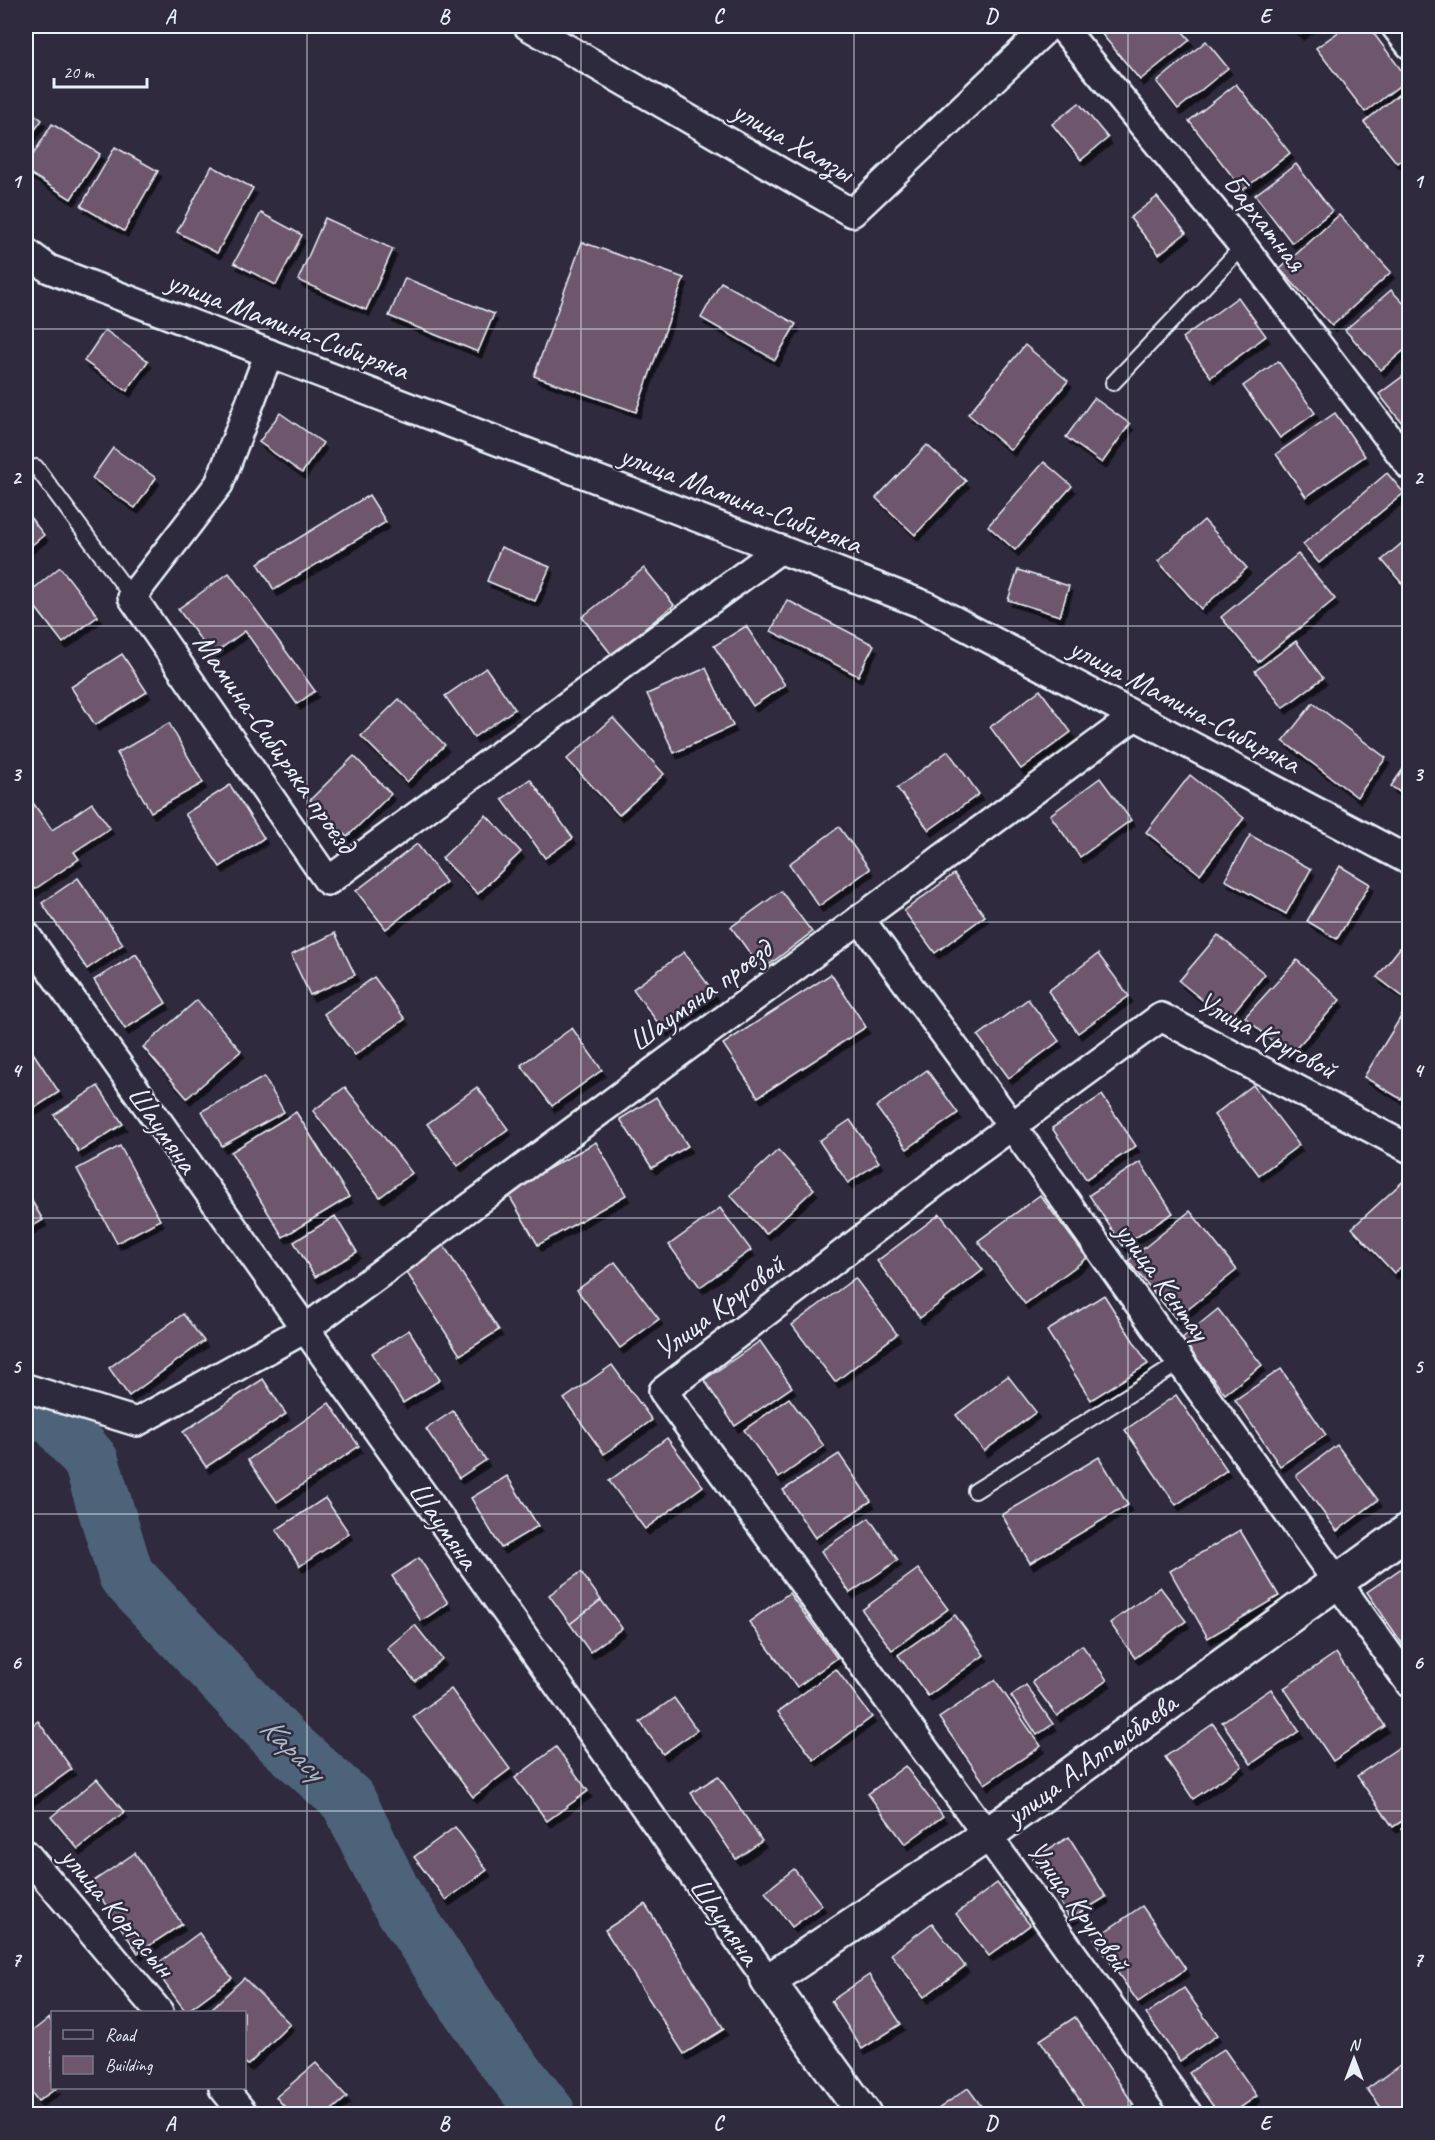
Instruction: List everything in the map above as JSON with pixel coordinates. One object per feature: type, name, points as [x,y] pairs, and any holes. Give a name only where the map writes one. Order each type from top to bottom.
[{"type":"street","name":"улица Хамзы","points":[[528,26],[852,213],[1049,26]]},
{"type":"street","name":"Бархатная","points":[[1061,26],[1243,246],[1410,466]]},
{"type":"street","points":[[1395,26],[1410,45]]},
{"type":"street","name":"улица Мамина-Сибиряка","points":[[26,252],[50,269],[926,605],[1410,861]]},
{"type":"street","points":[[132,597],[219,484],[269,353]]},
{"type":"street","name":"Мамина-Сибиряка проезд","points":[[132,597],[328,881],[780,549]]},
{"type":"street","name":"Шаумяна проезд","points":[[26,1388],[137,1422],[305,1329],[1136,716]]},
{"type":"street","name":"улица Кентау","points":[[860,919],[1012,1126],[1410,1684]]},
{"type":"street","name":"Шаумяна","points":[[26,935],[864,2115]]},
{"type":"street","name":"Улица Круговой","points":[[1188,2115],[987,1834],[663,1391],[1012,1126],[1161,1017],[1410,1149]]},
{"type":"street","name":"улица А.Алпысбаева","points":[[768,1981],[987,1834],[1410,1529]]},
{"type":"street","name":"улица Коргасын","points":[[26,1854],[157,2011]]},
{"type":"street","points":[[224,2089],[244,2115]]},
{"type":"lane","points":[[1113,382],[1243,246]]},
{"type":"lane","points":[[36,467],[132,597]]},
{"type":"lane","points":[[975,1491],[1181,1362]]},
{"type":"building","points":[[1178,26],[1190,40],[1140,80],[1096,27]]},
{"type":"building","points":[[1293,26],[1310,26],[1300,34]]},
{"type":"building","points":[[1347,26],[1368,26],[1408,79],[1365,112],[1316,48]]},
{"type":"building","points":[[1206,41],[1228,68],[1178,109],[1157,82]]},
{"type":"building","points":[[1236,84],[1290,153],[1243,190],[1189,121]]},
{"type":"building","points":[[1408,87],[1410,153],[1397,163],[1364,122]]},
{"type":"building","points":[[1079,103],[1108,138],[1081,160],[1052,124]]},
{"type":"building","points":[[26,108],[42,120],[26,142]]},
{"type":"building","points":[[52,124],[100,154],[71,199],[26,171],[26,166]]},
{"type":"building","points":[[115,147],[158,171],[124,231],[81,206]]},
{"type":"building","points":[[1296,164],[1332,211],[1292,243],[1255,195]]},
{"type":"building","points":[[212,166],[253,188],[217,253],[177,232]]},
{"type":"building","points":[[1157,197],[1186,233],[1159,254],[1130,218]]},
{"type":"building","points":[[261,213],[302,235],[276,285],[234,263]]},
{"type":"building","points":[[1339,215],[1391,272],[1332,326],[1280,269]]},
{"type":"building","points":[[325,218],[393,249],[366,310],[298,280]]},
{"type":"building","points":[[582,242],[684,278],[636,412],[534,376]]},
{"type":"building","points":[[405,278],[494,314],[478,352],[389,316]]},
{"type":"building","points":[[721,282],[796,324],[775,360],[701,318]]},
{"type":"building","points":[[1391,290],[1410,310],[1410,345],[1381,370],[1345,330]]},
{"type":"building","points":[[1238,297],[1266,336],[1211,377],[1182,338]]},
{"type":"building","points":[[105,330],[148,361],[127,391],[84,361]]},
{"type":"building","points":[[1025,345],[1068,381],[1011,450],[968,414]]},
{"type":"building","points":[[1278,361],[1315,413],[1280,438],[1243,386]]},
{"type":"building","points":[[1410,371],[1410,433],[1379,394]]},
{"type":"building","points":[[1094,398],[1130,424],[1102,463],[1066,437]]},
{"type":"building","points":[[280,413],[323,443],[302,473],[259,442]]},
{"type":"building","points":[[1335,413],[1365,456],[1306,497],[1276,454]]},
{"type":"building","points":[[927,445],[966,481],[915,535],[876,498]]},
{"type":"building","points":[[113,448],[156,478],[135,508],[92,478]]},
{"type":"building","points":[[1044,462],[1072,486],[1015,550],[988,526]]},
{"type":"building","points":[[1387,473],[1404,493],[1319,563],[1303,544]]},
{"type":"building","points":[[369,495],[386,522],[274,590],[258,563]]},
{"type":"building","points":[[26,512],[44,535],[26,550]]},
{"type":"building","points":[[1204,520],[1247,568],[1201,609],[1158,561]]},
{"type":"building","points":[[1410,538],[1410,593],[1382,560]]},
{"type":"building","points":[[501,547],[550,567],[535,601],[487,581]]},
{"type":"building","points":[[1298,554],[1335,599],[1258,662],[1221,617]]},
{"type":"building","points":[[60,567],[98,616],[63,643],[26,595]]},
{"type":"building","points":[[644,568],[674,605],[612,655],[582,617]]},
{"type":"building","points":[[1018,570],[1069,586],[1060,616],[1008,600]]},
{"type":"building","points":[[229,573],[315,691],[297,704],[245,631],[212,655],[178,609]]},
{"type":"building","points":[[787,600],[874,645],[858,676],[771,631]]},
{"type":"building","points":[[746,626],[785,685],[753,706],[714,646]]},
{"type":"building","points":[[1296,641],[1323,678],[1283,708],[1255,671]]},
{"type":"building","points":[[122,654],[147,692],[95,725],[71,687]]},
{"type":"building","points":[[486,668],[515,709],[474,737],[445,696]]},
{"type":"building","points":[[706,668],[733,726],[674,753],[647,694]]},
{"type":"building","points":[[1040,690],[1071,732],[1021,769],[990,727]]},
{"type":"building","points":[[399,699],[445,745],[407,782],[361,736]]},
{"type":"building","points":[[1313,703],[1386,758],[1357,797],[1283,741]]},
{"type":"building","points":[[613,718],[664,774],[619,815],[567,759]]},
{"type":"building","points":[[169,723],[203,783],[151,812],[117,753]]},
{"type":"building","points":[[948,751],[979,794],[929,830],[897,788]]},
{"type":"building","points":[[354,756],[391,794],[347,837],[310,800]]},
{"type":"building","points":[[1410,759],[1410,799],[1391,786]]},
{"type":"building","points":[[1190,775],[1244,818],[1200,874],[1146,832]]},
{"type":"building","points":[[1100,778],[1131,820],[1080,857],[1050,815]]},
{"type":"building","points":[[530,779],[573,838],[545,858],[502,799]]},
{"type":"building","points":[[230,785],[264,838],[220,867],[185,814]]},
{"type":"building","points":[[31,800],[52,830],[92,803],[110,828],[74,852],[79,859],[32,891],[26,881],[26,804]]},
{"type":"building","points":[[486,815],[521,852],[478,894],[442,858]]},
{"type":"building","points":[[839,827],[870,869],[819,906],[789,864]]},
{"type":"building","points":[[1250,835],[1311,869],[1286,914],[1225,880]]},
{"type":"building","points":[[417,844],[446,882],[386,929],[356,891]]},
{"type":"building","points":[[1340,866],[1370,884],[1337,939],[1307,921]]},
{"type":"building","points":[[954,874],[985,916],[935,953],[904,911]]},
{"type":"building","points":[[78,878],[123,944],[87,969],[42,903]]},
{"type":"building","points":[[781,891],[812,932],[762,970],[731,927]]},
{"type":"building","points":[[335,933],[355,975],[310,995],[291,955]]},
{"type":"building","points":[[1218,935],[1265,974],[1227,1020],[1179,981]]},
{"type":"building","points":[[1410,935],[1410,1002],[1377,977]]},
{"type":"building","points":[[684,952],[715,994],[664,1031],[633,989]]},
{"type":"building","points":[[136,954],[166,1003],[125,1029],[94,980]]},
{"type":"building","points":[[1098,954],[1129,996],[1078,1033],[1048,991]]},
{"type":"building","points":[[1297,960],[1340,1000],[1289,1056],[1245,1017]]},
{"type":"building","points":[[831,974],[866,1027],[758,1097],[723,1044]]},
{"type":"building","points":[[374,977],[405,1019],[355,1055],[324,1014]]},
{"type":"building","points":[[1028,999],[1059,1041],[1009,1078],[978,1036]]},
{"type":"building","points":[[197,1000],[241,1051],[187,1098],[143,1047]]},
{"type":"building","points":[[1402,1015],[1410,1019],[1410,1085],[1401,1099],[1364,1077]]},
{"type":"building","points":[[572,1028],[602,1070],[552,1106],[521,1065]]},
{"type":"building","points":[[26,1042],[59,1092],[33,1109],[26,1098]]},
{"type":"building","points":[[927,1070],[958,1113],[907,1149],[876,1107]]},
{"type":"building","points":[[264,1077],[284,1112],[222,1146],[202,1111]]},
{"type":"building","points":[[1253,1085],[1299,1145],[1259,1175],[1214,1115]]},
{"type":"building","points":[[98,1086],[123,1124],[79,1152],[54,1115]]},
{"type":"building","points":[[345,1087],[412,1173],[380,1197],[313,1111]]},
{"type":"building","points":[[477,1087],[508,1129],[458,1166],[427,1124]]},
{"type":"building","points":[[1102,1095],[1136,1146],[1086,1179],[1052,1128]]},
{"type":"building","points":[[656,1097],[688,1146],[652,1168],[620,1119]]},
{"type":"building","points":[[296,1112],[349,1197],[283,1237],[231,1152]]},
{"type":"building","points":[[850,1120],[879,1162],[848,1183],[819,1141]]},
{"type":"building","points":[[596,1142],[626,1195],[538,1245],[507,1192]]},
{"type":"building","points":[[120,1146],[160,1220],[117,1243],[77,1169]]},
{"type":"building","points":[[778,1150],[814,1189],[766,1234],[730,1195]]},
{"type":"building","points":[[1140,1162],[1173,1213],[1123,1246],[1089,1195]]},
{"type":"building","points":[[1410,1175],[1410,1259],[1394,1273],[1352,1228]]},
{"type":"building","points":[[26,1191],[43,1220],[26,1230]]},
{"type":"building","points":[[1040,1195],[1087,1258],[1025,1304],[978,1241]]},
{"type":"building","points":[[720,1208],[751,1250],[700,1287],[669,1245]]},
{"type":"building","points":[[1190,1211],[1237,1270],[1176,1319],[1128,1261]]},
{"type":"building","points":[[940,1214],[983,1270],[920,1318],[877,1261]]},
{"type":"building","points":[[335,1216],[357,1252],[315,1277],[294,1242]]},
{"type":"building","points":[[442,1243],[499,1330],[460,1355],[404,1268]]},
{"type":"building","points":[[615,1262],[659,1319],[620,1348],[577,1290]]},
{"type":"building","points":[[855,1278],[897,1334],[835,1382],[792,1325]]},
{"type":"building","points":[[1104,1295],[1148,1364],[1091,1400],[1047,1331]]},
{"type":"building","points":[[1218,1309],[1262,1365],[1225,1394],[1181,1339]]},
{"type":"building","points":[[183,1314],[204,1341],[129,1396],[109,1368]]},
{"type":"building","points":[[409,1330],[440,1380],[403,1403],[372,1353]]},
{"type":"building","points":[[760,1341],[792,1387],[735,1426],[704,1380]]},
{"type":"building","points":[[612,1365],[652,1420],[604,1454],[564,1399]]},
{"type":"building","points":[[1281,1369],[1326,1435],[1280,1466],[1235,1400]]},
{"type":"building","points":[[1008,1376],[1036,1412],[984,1451],[956,1415]]},
{"type":"building","points":[[263,1379],[286,1414],[206,1467],[183,1432]]},
{"type":"building","points":[[1176,1395],[1227,1470],[1176,1505],[1125,1430]]},
{"type":"building","points":[[789,1398],[824,1446],[779,1478],[744,1430]]},
{"type":"building","points":[[329,1403],[359,1446],[277,1502],[248,1460]]},
{"type":"building","points":[[453,1411],[486,1460],[459,1478],[426,1429]]},
{"type":"building","points":[[667,1438],[703,1486],[645,1529],[609,1481]]},
{"type":"building","points":[[1337,1445],[1378,1500],[1337,1531],[1296,1476]]},
{"type":"building","points":[[839,1454],[871,1501],[815,1538],[783,1490]]},
{"type":"building","points":[[1099,1457],[1128,1505],[1030,1563],[1002,1515]]},
{"type":"building","points":[[507,1476],[538,1526],[501,1548],[471,1498]]},
{"type":"building","points":[[325,1498],[349,1533],[300,1566],[276,1530]]},
{"type":"building","points":[[869,1518],[898,1560],[850,1593],[821,1551]]},
{"type":"building","points":[[1240,1530],[1279,1596],[1208,1638],[1170,1571]]},
{"type":"building","points":[[419,1558],[448,1603],[421,1621],[392,1576]]},
{"type":"building","points":[[1410,1564],[1410,1655],[1367,1592]]},
{"type":"building","points":[[918,1569],[948,1609],[892,1650],[862,1610]]},
{"type":"building","points":[[581,1572],[601,1600],[570,1624],[549,1595]]},
{"type":"building","points":[[1160,1587],[1186,1621],[1135,1658],[1110,1623]]},
{"type":"building","points":[[789,1593],[837,1658],[797,1687],[749,1622]]},
{"type":"building","points":[[601,1600],[622,1628],[590,1652],[570,1624]]},
{"type":"building","points":[[955,1615],[984,1655],[928,1696],[898,1655]]},
{"type":"building","points":[[415,1625],[442,1659],[415,1681],[387,1648]]},
{"type":"building","points":[[1082,1645],[1107,1680],[1057,1716],[1032,1682]]},
{"type":"building","points":[[1336,1653],[1385,1726],[1333,1761],[1284,1688]]},
{"type":"building","points":[[836,1669],[872,1717],[814,1760],[778,1712]]},
{"type":"building","points":[[995,1680],[1041,1746],[985,1784],[939,1718]]},
{"type":"building","points":[[1026,1685],[1053,1724],[1037,1735],[1011,1696]]},
{"type":"building","points":[[451,1689],[510,1769],[473,1797],[413,1717]]},
{"type":"building","points":[[1271,1689],[1299,1731],[1251,1764],[1222,1722]]},
{"type":"building","points":[[674,1698],[697,1730],[663,1754],[640,1722]]},
{"type":"building","points":[[38,1721],[72,1769],[26,1802],[26,1730]]},
{"type":"building","points":[[1213,1724],[1242,1766],[1193,1799],[1165,1757]]},
{"type":"building","points":[[1401,1746],[1410,1759],[1410,1816],[1393,1827],[1357,1776]]},
{"type":"building","points":[[556,1747],[588,1791],[547,1821],[515,1778]]},
{"type":"building","points":[[905,1766],[943,1816],[905,1844],[868,1794]]},
{"type":"building","points":[[718,1776],[762,1841],[736,1859],[691,1793]]},
{"type":"building","points":[[97,1779],[124,1812],[78,1849],[51,1817]]},
{"type":"building","points":[[1410,1823],[1410,1841],[1401,1829]]},
{"type":"building","points":[[455,1827],[487,1870],[446,1900],[414,1857]]},
{"type":"building","points":[[1069,1837],[1106,1897],[1070,1919],[1033,1858]]},
{"type":"building","points":[[135,1853],[182,1924],[138,1953],[91,1883]]},
{"type":"building","points":[[794,1869],[822,1905],[792,1927],[765,1892]]},
{"type":"building","points":[[997,1883],[1030,1925],[989,1956],[956,1914]]},
{"type":"building","points":[[645,1904],[724,2029],[684,2054],[605,1930]]},
{"type":"building","points":[[1142,1906],[1186,1969],[1138,2002],[1094,1939]]},
{"type":"building","points":[[932,1923],[965,1966],[924,1997],[891,1954]]},
{"type":"building","points":[[199,1933],[232,1978],[185,2011],[153,1967]]},
{"type":"building","points":[[869,1975],[901,2024],[862,2049],[831,2001]]},
{"type":"building","points":[[244,1978],[290,2024],[248,2065],[246,2064],[246,2011],[209,2011]]},
{"type":"building","points":[[1184,1988],[1217,2035],[1180,2061],[1146,2014]]},
{"type":"building","points":[[1075,2017],[1134,2105],[1118,2114],[1089,2114],[1040,2040]]},
{"type":"building","points":[[49,2018],[51,2021],[51,2089],[56,2089],[38,2101],[26,2085],[26,2036]]},
{"type":"building","points":[[1224,2049],[1257,2096],[1231,2114],[1219,2114],[1189,2073]]},
{"type":"building","points":[[1410,2058],[1410,2108],[1400,2114],[1386,2114],[1367,2089]]},
{"type":"building","points":[[316,2063],[347,2097],[327,2114],[291,2114],[276,2097]]},
{"type":"building","points":[[968,2088],[987,2114],[935,2114],[934,2112]]},
{"type":"waterway","name":"Карасу","points":[[26,1415],[48,1410],[91,1461],[126,1575],[282,1741],[348,1800],[394,1895],[494,2046],[548,2114]]}]
